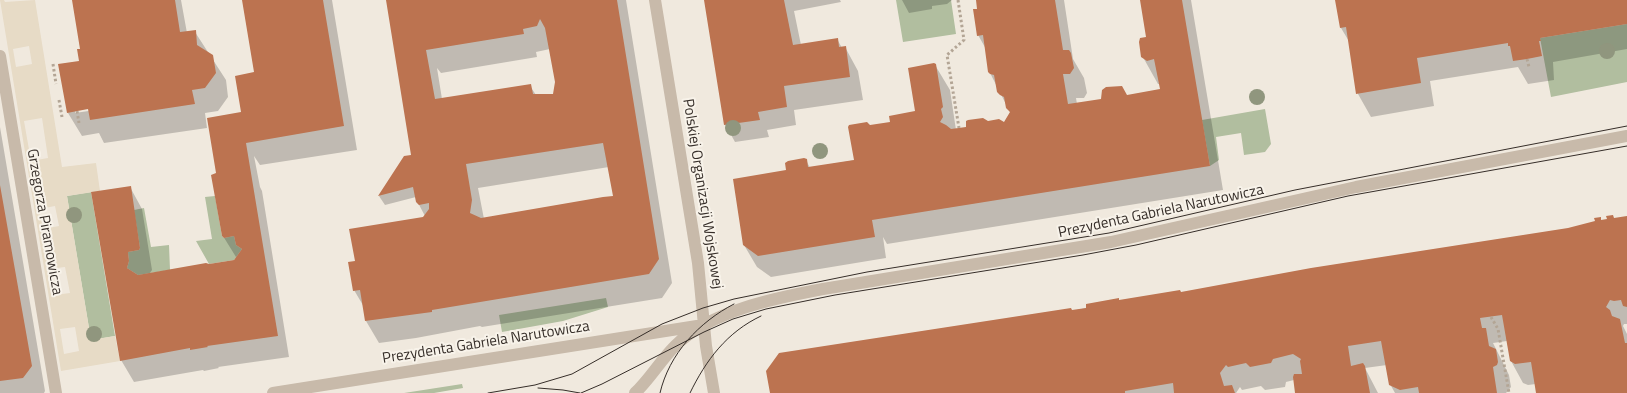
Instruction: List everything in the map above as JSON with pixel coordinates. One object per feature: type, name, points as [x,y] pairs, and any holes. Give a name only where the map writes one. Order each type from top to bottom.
[{"type":"street","name":"Polskiej Organizacji Wojskowej","points":[[655,0],[698,263],[710,376],[714,393]]},
{"type":"street","name":"Grzegorza Piramowicza","points":[[0,56],[56,393]]},
{"type":"street","name":"Prezydenta Gabriela Narutowicza","points":[[273,393],[666,332],[704,324],[757,305],[812,291],[1111,242],[1356,187],[1627,136]]},
{"type":"street","name":"Prezydenta Gabriela Narutowicza","points":[[635,393],[674,347],[704,324]]},
{"type":"path","points":[[958,0],[964,40],[947,55],[958,128]]},
{"type":"path","points":[[1527,59],[1529,67]]},
{"type":"path","points":[[53,64],[56,84]]},
{"type":"path","points":[[59,100],[62,118]]},
{"type":"path","points":[[78,111],[79,123]]},
{"type":"path","points":[[1491,317],[1498,329],[1509,393]]},
{"type":"green space","points":[[896,0],[951,0],[956,34],[903,42]]},
{"type":"green space","points":[[1627,24],[1627,82],[1551,97],[1540,38]]},
{"type":"green space","points":[[1265,109],[1271,144],[1265,152],[1244,155],[1241,133],[1216,137],[1219,160],[1210,166],[1202,120]]},
{"type":"green space","points":[[91,192],[115,336],[91,340],[67,196]]},
{"type":"green space","points":[[215,196],[222,236],[224,238],[234,236],[236,245],[242,249],[234,260],[209,264],[196,241],[212,239],[205,197]]},
{"type":"green space","points":[[144,208],[151,247],[169,245],[170,270],[138,275],[127,268],[129,261],[128,252],[139,250],[140,248],[134,210]]},
{"type":"green space","points":[[606,298],[608,307],[563,321],[502,332],[499,315]]},
{"type":"green space","points":[[462,384],[463,388],[434,393],[404,393]]},
{"type":"shaded area","points":[[0,0],[5,2],[35,0],[62,167],[96,163],[100,191],[67,196],[91,340],[115,336],[120,361],[61,371]],"holes":[[[29,46],[32,64],[16,67],[13,49]],[[42,118],[48,158],[31,161],[24,121]],[[55,206],[59,226],[43,229],[39,209]],[[65,267],[70,293],[54,295],[49,269]],[[75,327],[79,351],[64,354],[60,329]]]},
{"type":"building","points":[[72,0],[175,0],[180,32],[196,30],[197,45],[213,55],[216,73],[205,88],[192,90],[195,104],[90,120],[88,109],[67,113],[58,64],[79,61],[77,49],[80,49]]},
{"type":"building","points":[[242,0],[323,0],[344,126],[246,143],[278,336],[190,350],[190,348],[120,361],[91,192],[131,186],[140,248],[139,250],[128,252],[129,261],[127,268],[138,275],[234,260],[242,249],[236,245],[234,236],[224,238],[222,236],[211,175],[216,173],[207,118],[241,112],[235,76],[254,72]]},
{"type":"building","points":[[386,0],[617,0],[659,259],[649,274],[432,310],[432,312],[365,321],[360,290],[353,291],[348,262],[355,261],[349,229],[423,217],[429,209],[429,203],[419,205],[416,202],[413,187],[378,196],[404,156],[411,155]],"holes":[[[540,19],[545,28],[555,82],[553,94],[533,94],[531,84],[435,99],[426,50],[524,34],[523,29],[537,26]],[[603,143],[613,196],[481,218],[470,213],[472,200],[466,164]]]},
{"type":"building","points":[[704,0],[784,0],[793,45],[838,38],[839,47],[846,46],[850,77],[784,86],[787,107],[758,112],[760,120],[724,125]]},
{"type":"building","points":[[976,0],[1055,0],[1063,50],[1069,50],[1071,53],[1074,68],[1070,74],[1063,74],[1068,104],[1101,99],[1102,90],[1106,87],[1122,86],[1127,95],[1160,89],[1154,59],[1147,61],[1141,57],[1140,38],[1146,37],[1140,0],[1182,0],[1210,166],[872,220],[875,237],[758,256],[743,245],[733,179],[786,170],[785,163],[788,161],[804,158],[807,159],[808,167],[854,160],[849,125],[867,122],[870,125],[890,122],[889,116],[915,111],[908,68],[936,64],[943,107],[941,109],[943,117],[940,122],[951,129],[966,127],[966,121],[968,120],[983,118],[988,121],[999,119],[1004,122],[1010,112],[1006,108],[1004,97],[997,92],[994,75],[988,72],[983,35],[977,36],[973,9],[977,9]]},
{"type":"building","points":[[1335,0],[1627,0],[1627,24],[1540,38],[1542,56],[1527,59],[1513,61],[1508,43],[1417,58],[1421,83],[1356,94],[1346,27],[1340,28]]},
{"type":"building","points":[[0,185],[32,366],[23,378],[0,381]]},
{"type":"building","points":[[1613,215],[1614,218],[1627,216],[1627,307],[1623,306],[1621,300],[1610,300],[1606,307],[1610,310],[1612,316],[1620,319],[1625,343],[1627,343],[1627,393],[1536,393],[1531,362],[1515,364],[1510,361],[1502,315],[1480,318],[1482,328],[1486,328],[1489,346],[1496,349],[1498,362],[1493,367],[1497,393],[1419,393],[1418,387],[1400,390],[1389,385],[1381,341],[1348,346],[1351,366],[1363,363],[1365,366],[1370,393],[1295,393],[1294,374],[1302,374],[1301,359],[1293,354],[1273,359],[1271,363],[1250,367],[1246,363],[1228,367],[1226,365],[1220,373],[1224,386],[1232,385],[1235,393],[1174,393],[1173,383],[1125,391],[1125,393],[770,393],[766,371],[779,353],[1071,308],[1072,310],[1086,308],[1086,304],[1119,298],[1119,300],[1180,290],[1181,292],[1311,268],[1568,228],[1595,221],[1594,218],[1601,217],[1601,220],[1607,219],[1606,216]]},
{"type":"tram line","points":[[488,393],[535,385],[572,374],[662,324],[703,308],[734,299],[867,272],[1109,233],[1295,190],[1627,126]]},
{"type":"tram line","points":[[581,393],[704,332],[733,319],[766,309],[835,295],[1136,245],[1348,196],[1627,146]]},
{"type":"tram line","points":[[660,393],[670,365],[687,341],[709,320],[734,304]]},
{"type":"tram line","points":[[690,393],[703,369],[719,348],[738,330],[761,316]]},
{"type":"tram line","points":[[538,388],[580,393]]}]
